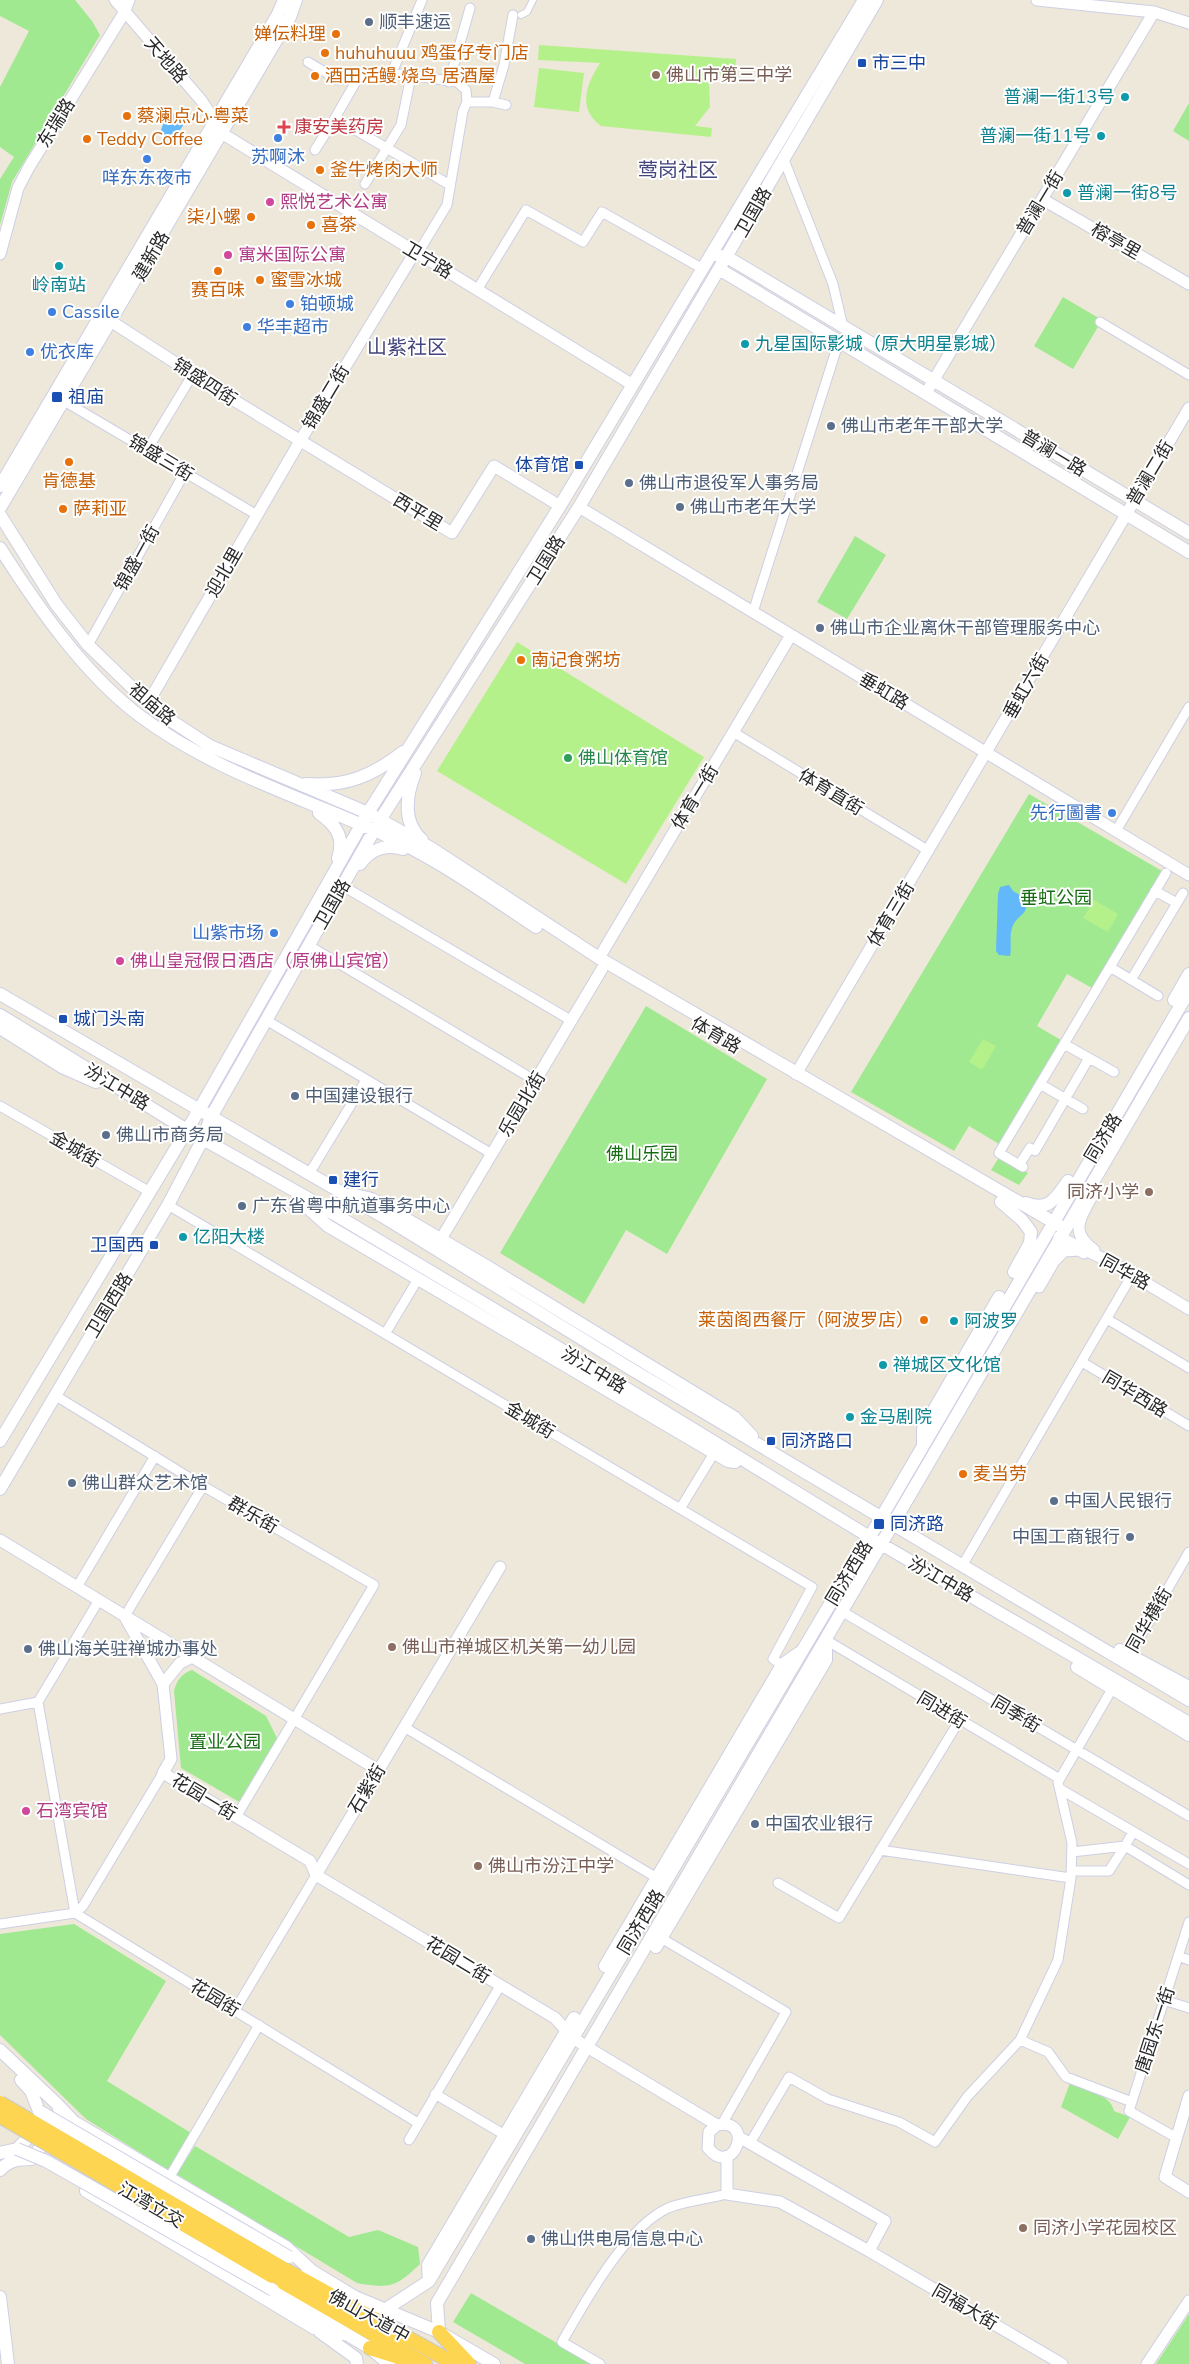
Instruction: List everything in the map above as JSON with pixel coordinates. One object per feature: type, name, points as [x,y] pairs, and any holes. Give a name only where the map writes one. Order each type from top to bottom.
[{"type":"highway","points":[[0,2103],[279,2273]]},
{"type":"highway","name":"江湾立交","points":[[0,2116],[279,2273]]},
{"type":"highway","name":"佛山大道中","points":[[279,2273],[423,2364]]},
{"type":"highway","name":"佛山大道中","points":[[279,2273],[455,2364]]},
{"type":"highway","points":[[439,2332],[469,2364]]},
{"type":"highway","points":[[370,2348],[423,2364]]},
{"type":"main road","name":"建新路","points":[[0,486],[216,121],[278,14],[284,0]]},
{"type":"main road","name":"建新路","points":[[0,508],[223,134],[290,17],[296,0]]},
{"type":"main road","name":"卫国路","points":[[205,1114],[331,878],[368,813],[560,506],[864,0]]},
{"type":"main road","name":"卫国路","points":[[205,1114],[266,1020],[377,825],[579,507],[878,0]]},
{"type":"main road","name":"普澜一路","points":[[711,255],[727,257],[1189,533]]},
{"type":"main road","points":[[711,255],[719,269]]},
{"type":"main road","name":"普澜一路","points":[[719,269],[1189,552]]},
{"type":"main road","name":"祖庙路","points":[[0,515],[56,604],[88,645],[148,703],[210,746],[368,813],[377,825]]},
{"type":"main road","name":"祖庙路","points":[[0,548],[44,615],[91,669],[133,710],[204,757],[362,825],[377,825]]},
{"type":"main road","points":[[297,783],[317,785],[349,781],[380,770],[409,748]]},
{"type":"main road","points":[[421,756],[412,780],[406,807],[410,824],[432,852]]},
{"type":"main road","points":[[303,801],[329,820],[340,834],[342,847],[331,878]]},
{"type":"main road","name":"体育路","points":[[377,825],[432,852],[600,964],[1003,1198]]},
{"type":"main road","points":[[343,884],[364,858],[374,850],[395,847],[432,852]]},
{"type":"main road","name":"体育路","points":[[600,964],[796,1074],[1056,1230]]},
{"type":"main road","points":[[1003,1198],[1032,1205],[1045,1206],[1053,1202],[1068,1180],[1189,974]]},
{"type":"main road","points":[[0,986],[43,1012],[90,1047]]},
{"type":"main road","name":"同济路","points":[[1056,1230],[1069,1195],[1189,991]]},
{"type":"main road","name":"汾江中路","points":[[0,994],[336,1190],[1002,1590],[1127,1659],[1189,1700]]},
{"type":"main road","name":"汾江中路","points":[[0,1015],[187,1130],[278,1182],[876,1541],[1189,1724]]},
{"type":"main road","name":"同济路","points":[[887,1522],[913,1489],[1056,1230],[1189,1018]]},
{"type":"main road","points":[[0,1028],[62,1067],[137,1099]]},
{"type":"main road","name":"卫国西路","points":[[0,1440],[187,1130],[205,1114]]},
{"type":"main road","name":"卫国西路","points":[[0,1489],[168,1205],[203,1139],[205,1114]]},
{"type":"main road","points":[[1068,1180],[1069,1195]]},
{"type":"main road","points":[[278,1182],[328,1226],[728,1461],[751,1465]]},
{"type":"main road","points":[[336,1190],[372,1199],[442,1239],[734,1417],[762,1447]]},
{"type":"main road","points":[[923,1447],[923,1429],[1030,1242],[1031,1232],[1003,1198]]},
{"type":"main road","points":[[913,1489],[923,1487],[1039,1287],[1037,1263],[1014,1272]]},
{"type":"main road","name":"同济路","points":[[887,1522],[923,1447],[1037,1263]]},
{"type":"main road","name":"同济西路","points":[[386,2309],[429,2281],[570,2034],[695,1831],[803,1650],[887,1522]]},
{"type":"main road","name":"同济西路","points":[[439,2332],[437,2303],[508,2182],[591,2049],[843,1612],[876,1541]]},
{"type":"main road","points":[[993,1609],[1036,1642],[1189,1736]]},
{"type":"main road","points":[[443,2293],[456,2285],[523,2172],[591,2049],[661,1938],[826,1660],[826,1640]]},
{"type":"main road","points":[[429,2281],[428,2265],[505,2136],[570,2034],[657,1878],[782,1665],[803,1650]]},
{"type":"main road","points":[[1127,1659],[1188,1685]]},
{"type":"main road","points":[[695,1831],[702,1802],[722,1786]]},
{"type":"main road","points":[[0,2050],[58,2105],[71,2125],[279,2273],[349,2335],[370,2348],[389,2364]]},
{"type":"main road","points":[[0,2059],[32,2091],[39,2111],[34,2132],[2,2162]]},
{"type":"main road","points":[[32,2159],[62,2117],[58,2105]]},
{"type":"main road","points":[[39,2111],[71,2125],[169,2178],[286,2247],[312,2271],[355,2297],[439,2332],[494,2364]]},
{"type":"main road","points":[[47,2164],[44,2152],[50,2136],[56,2131],[71,2125]]},
{"type":"main road","points":[[17,2149],[279,2273],[312,2271]]},
{"type":"main road","points":[[2,2162],[32,2159],[47,2164],[314,2328],[351,2353],[356,2358],[357,2364]]},
{"type":"main road","points":[[506,2199],[508,2182],[523,2172]]},
{"type":"main road","points":[[0,2297],[8,2364]]},
{"type":"main road","points":[[314,2328],[349,2335]]},
{"type":"main road","points":[[0,2345],[3,2364]]},
{"type":"street","name":"天地路","points":[[115,0],[124,13],[201,100],[216,121]]},
{"type":"street","name":"东瑞路","points":[[0,254],[18,188],[124,13],[129,0]]},
{"type":"street","points":[[391,75],[422,0]]},
{"type":"street","points":[[493,102],[517,15],[527,12],[534,0]]},
{"type":"street","points":[[1037,0],[1154,12],[1189,23]]},
{"type":"street","points":[[449,82],[470,8]]},
{"type":"street","name":"普澜一街","points":[[926,393],[1154,12]]},
{"type":"street","points":[[308,62],[338,80],[403,74],[457,82],[466,90],[467,102],[463,111],[447,205],[416,252]]},
{"type":"street","points":[[365,184],[401,125],[411,76]]},
{"type":"street","points":[[315,150],[358,78]]},
{"type":"street","points":[[467,102],[493,102],[506,105]]},
{"type":"street","points":[[335,118],[450,185]]},
{"type":"street","name":"卫宁路","points":[[223,134],[633,386]]},
{"type":"street","points":[[784,160],[833,284],[843,327]]},
{"type":"street","name":"榕亭里","points":[[1042,199],[1189,284]]},
{"type":"street","points":[[477,290],[526,210],[583,242],[602,212],[703,269]]},
{"type":"street","name":"锦盛二街","points":[[300,441],[416,252]]},
{"type":"street","name":"锦盛四街","points":[[112,322],[300,441]]},
{"type":"street","points":[[1100,322],[1189,375]]},
{"type":"street","points":[[753,612],[839,341]]},
{"type":"street","points":[[147,450],[193,374]]},
{"type":"street","name":"锦盛三街","points":[[64,401],[257,515]]},
{"type":"street","name":"普澜二街","points":[[1126,514],[1189,408]]},
{"type":"street","name":"西平里","points":[[300,441],[452,533],[494,466],[560,506]]},
{"type":"street","name":"迎北里","points":[[148,703],[300,441]]},
{"type":"street","name":"锦盛一街","points":[[88,645],[185,472]]},
{"type":"street","name":"垂虹路","points":[[579,507],[1189,875]]},
{"type":"street","name":"垂虹六街","points":[[986,754],[1126,514]]},
{"type":"street","name":"体育一街","points":[[600,964],[791,635]]},
{"type":"street","points":[[1116,831],[1189,707]]},
{"type":"street","name":"体育直街","points":[[733,732],[929,851]]},
{"type":"street","name":"体育三街","points":[[796,1074],[986,754]]},
{"type":"street","points":[[1089,1058],[1035,1151],[1030,1148],[1021,1166],[999,1153],[1166,874]]},
{"type":"street","points":[[343,884],[572,1021]]},
{"type":"street","points":[[1155,891],[1177,904]]},
{"type":"street","points":[[1131,980],[1183,893]]},
{"type":"street","points":[[308,946],[536,1081]]},
{"type":"street","name":"乐园北街","points":[[442,1239],[572,1021],[600,964]]},
{"type":"street","points":[[1110,968],[1158,996]]},
{"type":"street","points":[[266,1020],[492,1154]]},
{"type":"street","points":[[1064,1044],[1114,1072]]},
{"type":"street","points":[[309,1174],[366,1080]]},
{"type":"street","points":[[1040,1084],[1083,1110]]},
{"type":"street","name":"金城街","points":[[0,1106],[150,1192]]},
{"type":"street","points":[[1081,1245],[1078,1230],[1080,1218],[1091,1197]]},
{"type":"street","name":"金城街","points":[[168,1205],[812,1587],[773,1659],[782,1665]]},
{"type":"street","name":"体育路","points":[[1056,1230],[1081,1245]]},
{"type":"street","name":"同华路","points":[[1081,1245],[1189,1309]]},
{"type":"street","points":[[1039,1287],[1054,1261],[1064,1251],[1079,1250],[1116,1265]]},
{"type":"street","points":[[962,1566],[1132,1275]]},
{"type":"street","points":[[386,1334],[418,1279]]},
{"type":"street","points":[[1107,1319],[1189,1368]]},
{"type":"street","name":"同华西路","points":[[1082,1362],[1189,1426]]},
{"type":"street","name":"群乐街","points":[[56,1396],[203,1486],[374,1585],[294,1719]]},
{"type":"street","points":[[680,1509],[714,1453]]},
{"type":"street","points":[[77,1587],[155,1456]]},
{"type":"street","points":[[203,1486],[124,1616],[378,1770]]},
{"type":"street","name":"花园一街","points":[[0,1540],[124,1616],[163,1684],[171,1759],[163,1773],[310,1861],[316,1875]]},
{"type":"street","name":"同华横街","points":[[1127,1659],[1189,1553]]},
{"type":"street","name":"石紫街","points":[[235,2010],[500,1567]]},
{"type":"street","points":[[75,1913],[38,1702],[99,1600]]},
{"type":"street","name":"同季街","points":[[843,1612],[1189,1816]]},
{"type":"street","points":[[147,1656],[157,1642],[163,1640]]},
{"type":"street","name":"同进街","points":[[826,1640],[1060,1784],[1133,1832],[1189,1864]]},
{"type":"street","points":[[163,1684],[180,1663],[192,1657]]},
{"type":"street","points":[[750,2143],[789,2077],[828,2099],[900,2122],[935,2142],[967,2098],[1020,2040],[1058,1960],[1072,1874],[1072,1852],[1060,1784],[1112,1689]]},
{"type":"street","points":[[0,1709],[38,1702]]},
{"type":"street","points":[[236,1817],[294,1719]]},
{"type":"street","points":[[778,1883],[839,1918],[959,1721]]},
{"type":"street","points":[[404,1726],[657,1878]]},
{"type":"street","points":[[0,1924],[75,1913],[83,1906],[163,1773]]},
{"type":"street","points":[[880,1850],[1072,1874],[1109,1871],[1133,1832]]},
{"type":"street","points":[[1072,1852],[1125,1846],[1189,1885]]},
{"type":"street","name":"花园二街","points":[[316,1875],[555,2018],[570,2034],[591,2049]]},
{"type":"street","name":"花园街","points":[[75,1913],[418,2123]]},
{"type":"street","name":"唐园东一街","points":[[1130,2106],[1189,1922]]},
{"type":"street","points":[[661,1938],[786,2012],[719,2125],[709,2132],[708,2148],[716,2155],[727,2156],[735,2151],[739,2136]]},
{"type":"street","points":[[1178,1956],[1189,1960]]},
{"type":"street","points":[[409,2140],[500,1986]]},
{"type":"street","points":[[1164,2000],[1189,2008]]},
{"type":"street","points":[[169,2178],[259,2025]]},
{"type":"street","points":[[1020,2040],[1048,2052],[1066,2077],[1130,2106],[1177,2138]]},
{"type":"street","points":[[591,2049],[719,2125],[732,2127],[739,2136],[750,2143],[885,2221],[869,2251]]},
{"type":"street","points":[[435,2094],[505,2136]]},
{"type":"street","points":[[1189,2096],[1165,2177],[1189,2192]]},
{"type":"street","points":[[600,2364],[562,2342],[591,2291],[634,2233],[667,2208],[727,2194],[727,2156]]},
{"type":"street","name":"同福大街","points":[[727,2194],[780,2202],[869,2251],[1062,2364]]},
{"type":"street","points":[[1147,2364],[1189,2301]]},
{"type":"green space","points":[[0,0],[75,0],[92,21],[100,35],[12,182],[0,225],[0,179],[14,157],[0,147],[0,87],[29,31],[0,16]]},
{"type":"green space","points":[[539,45],[736,59],[735,75],[702,73],[709,81],[710,107],[695,126],[712,128],[711,137],[601,126],[593,119],[586,104],[588,88],[600,63],[538,60]]},
{"type":"green space","points":[[539,68],[584,73],[579,112],[534,107]]},
{"type":"green space","points":[[1189,103],[1189,141],[1173,131]]},
{"type":"green space","points":[[1063,297],[1102,320],[1073,369],[1034,346]]},
{"type":"green space","points":[[855,536],[886,555],[847,619],[817,602]]},
{"type":"green space","points":[[517,642],[704,757],[626,884],[437,771]]},
{"type":"green space","name":"垂虹公园","points":[[1029,794],[1162,871],[1092,988],[1067,974],[1037,1026],[1061,1040],[999,1144],[969,1126],[954,1151],[851,1092]]},
{"type":"green space","points":[[1094,900],[1118,914],[1108,932],[1083,918]]},
{"type":"green space","name":"佛山乐园","points":[[646,1006],[767,1079],[667,1254],[626,1230],[584,1304],[500,1253]]},
{"type":"green space","points":[[983,1039],[996,1046],[982,1070],[969,1062]]},
{"type":"green space","points":[[1000,1156],[1028,1173],[1019,1185],[991,1170]]},
{"type":"green space","name":"置业公园","points":[[192,1670],[266,1716],[278,1740],[241,1803],[181,1768],[174,1691],[180,1678]]},
{"type":"green space","points":[[74,1924],[166,1981],[107,2081],[191,2133],[168,2170],[86,2119],[0,2035],[0,1934]]},
{"type":"green space","points":[[1070,2083],[1102,2096],[1112,2105],[1114,2111],[1130,2117],[1118,2139],[1061,2107]]},
{"type":"green space","points":[[195,2146],[349,2237],[378,2230],[418,2247],[420,2264],[405,2278],[392,2284],[377,2286],[357,2283],[176,2174]]},
{"type":"green space","points":[[471,2293],[593,2364],[525,2364],[453,2322]]},
{"type":"green space","points":[[1189,2314],[1189,2364],[1156,2364]]},
{"type":"water","points":[[173,114],[181,117],[184,124],[176,134],[165,136],[161,130],[163,124]]},
{"type":"water","points":[[1009,885],[1013,891],[1025,898],[1026,904],[1025,912],[1014,923],[1012,928],[1010,956],[999,955],[996,951],[998,894],[1000,887]]},
{"type":"place","name":"顺丰速运","points":[[369,22]]},
{"type":"place","name":"婵伝料理","points":[[336,34]]},
{"type":"place","name":"huhuhuuu 鸡蛋仔专门店","points":[[325,53]]},
{"type":"place","name":"市三中","points":[[862,63]]},
{"type":"place","name":"佛山市第三中学","points":[[656,75]]},
{"type":"place","name":"酒田活鳗·烧鸟 居酒屋","points":[[315,76]]},
{"type":"place","name":"普澜一街13号","points":[[1125,97]]},
{"type":"place","name":"蔡澜点心·粤菜","points":[[127,116]]},
{"type":"place","name":"康安美药房","points":[[284,127]]},
{"type":"place","name":"普澜一街11号","points":[[1101,136]]},
{"type":"place","name":"苏啊沐","points":[[278,138]]},
{"type":"place","name":"Teddy Coffee","points":[[87,139]]},
{"type":"place","name":"咩东东夜市","points":[[147,159]]},
{"type":"place","name":"釜牛烤肉大师","points":[[320,170]]},
{"type":"place","name":"普澜一街8号","points":[[1067,193]]},
{"type":"place","name":"熙悦艺术公寓","points":[[270,202]]},
{"type":"place","name":"柒小螺","points":[[251,217]]},
{"type":"place","name":"喜茶","points":[[311,225]]},
{"type":"place","name":"寓米国际公寓","points":[[228,255]]},
{"type":"place","name":"岭南站","points":[[59,266]]},
{"type":"place","name":"赛百味","points":[[218,271]]},
{"type":"place","name":"蜜雪冰城","points":[[260,280]]},
{"type":"place","name":"铂顿城","points":[[290,304]]},
{"type":"place","name":"Cassile","points":[[52,312]]},
{"type":"place","name":"华丰超市","points":[[247,327]]},
{"type":"place","name":"九星国际影城（原大明星影城）","points":[[745,344]]},
{"type":"place","name":"优衣库","points":[[30,352]]},
{"type":"place","name":"祖庙","points":[[57,397]]},
{"type":"place","name":"佛山市老年干部大学","points":[[831,426]]},
{"type":"place","name":"肯德基","points":[[69,462]]},
{"type":"place","name":"体育馆","points":[[579,465]]},
{"type":"place","name":"佛山市退役军人事务局","points":[[629,483]]},
{"type":"place","name":"佛山市老年大学","points":[[680,507]]},
{"type":"place","name":"萨莉亚","points":[[63,509]]},
{"type":"place","name":"佛山市企业离休干部管理服务中心","points":[[820,628]]},
{"type":"place","name":"南记食粥坊","points":[[521,660]]},
{"type":"place","name":"佛山体育馆","points":[[568,758]]},
{"type":"place","name":"先行圖書","points":[[1112,813]]},
{"type":"place","name":"山紫市场","points":[[274,933]]},
{"type":"place","name":"佛山皇冠假日酒店（原佛山宾馆）","points":[[120,961]]},
{"type":"place","name":"城门头南","points":[[63,1019]]},
{"type":"place","name":"中国建设银行","points":[[295,1096]]},
{"type":"place","name":"佛山市商务局","points":[[106,1135]]},
{"type":"place","name":"建行","points":[[333,1180]]},
{"type":"place","name":"同济小学","points":[[1149,1192]]},
{"type":"place","name":"广东省粤中航道事务中心","points":[[242,1206]]},
{"type":"place","name":"亿阳大楼","points":[[183,1237]]},
{"type":"place","name":"卫国西","points":[[154,1245]]},
{"type":"place","name":"莱茵阁西餐厅（阿波罗店）","points":[[924,1320]]},
{"type":"place","name":"阿波罗","points":[[954,1321]]},
{"type":"place","name":"禅城区文化馆","points":[[883,1365]]},
{"type":"place","name":"金马剧院","points":[[850,1417]]},
{"type":"place","name":"同济路口","points":[[771,1441]]},
{"type":"place","name":"麦当劳","points":[[963,1474]]},
{"type":"place","name":"佛山群众艺术馆","points":[[72,1483]]},
{"type":"place","name":"中国人民银行","points":[[1054,1501]]},
{"type":"place","name":"同济路","points":[[879,1524]]},
{"type":"place","name":"中国工商银行","points":[[1130,1537]]},
{"type":"place","name":"佛山市禅城区机关第一幼儿园","points":[[392,1647]]},
{"type":"place","name":"佛山海关驻禅城办事处","points":[[28,1649]]},
{"type":"place","name":"石湾宾馆","points":[[26,1811]]},
{"type":"place","name":"中国农业银行","points":[[755,1824]]},
{"type":"place","name":"佛山市汾江中学","points":[[478,1866]]},
{"type":"place","name":"同济小学花园校区","points":[[1023,2228]]},
{"type":"place","name":"佛山供电局信息中心","points":[[531,2239]]},
{"type":"district","name":"莺岗社区","points":[[678,170]]},
{"type":"district","name":"山紫社区","points":[[407,347]]}]
